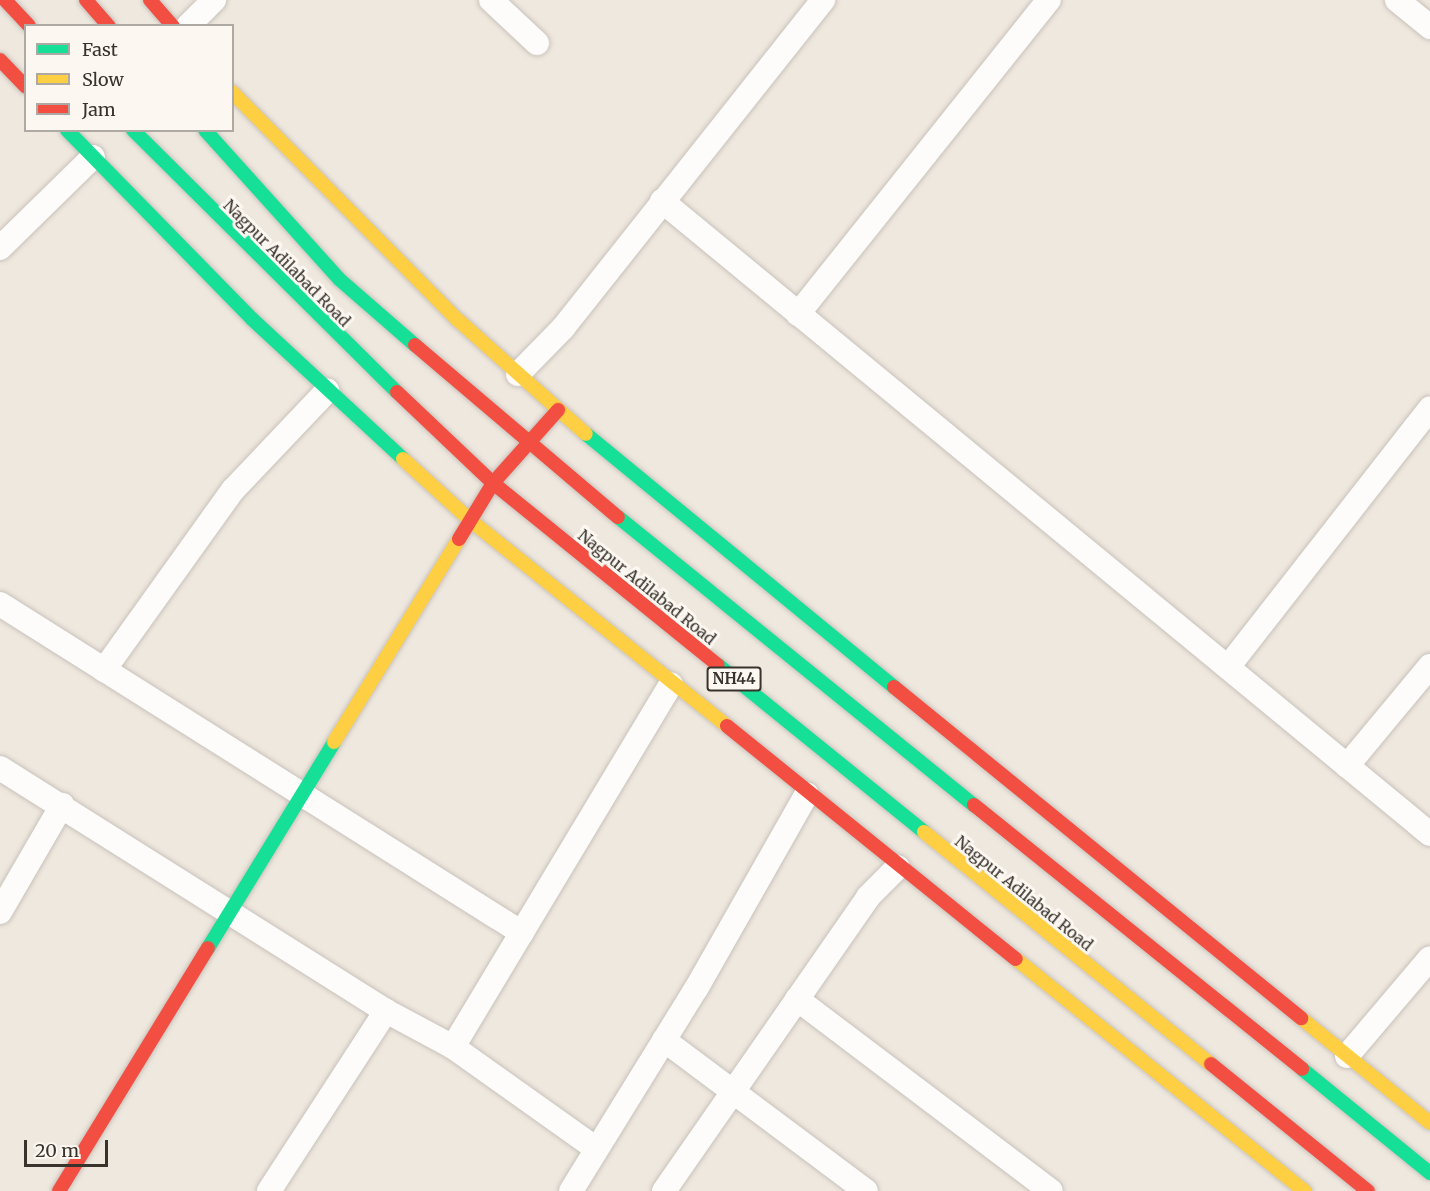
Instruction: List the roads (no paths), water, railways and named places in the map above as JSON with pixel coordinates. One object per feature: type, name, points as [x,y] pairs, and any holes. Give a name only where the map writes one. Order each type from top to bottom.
[{"type":"main road","points":[[5,0],[27,24]]},
{"type":"main road","points":[[86,0],[108,24]]},
{"type":"main road","points":[[150,0],[170,24]]},
{"type":"main road","points":[[0,60],[24,85]]},
{"type":"main road","points":[[234,94],[518,374],[558,410],[1430,1122]]},
{"type":"main road","points":[[69,132],[327,391],[470,519],[807,794],[1305,1191]]},
{"type":"main road","name":"Nagpur Adilabad Road","points":[[135,132],[312,312],[493,483],[1368,1191]]},
{"type":"main road","name":"Nagpur Adilabad Road","points":[[207,132],[339,279],[527,443],[1430,1173]]},
{"type":"main road","points":[[59,1191],[493,483],[558,410]]},
{"type":"street","points":[[190,24],[214,0]]},
{"type":"street","points":[[491,0],[537,43]]},
{"type":"street","points":[[518,374],[563,328],[823,0]]},
{"type":"street","points":[[798,314],[1049,0]]},
{"type":"street","points":[[1397,0],[1430,27]]},
{"type":"street","points":[[0,248],[93,157]]},
{"type":"street","points":[[662,201],[1430,834]]},
{"type":"street","points":[[104,670],[233,490],[327,391]]},
{"type":"street","points":[[1228,667],[1430,408]]},
{"type":"street","points":[[0,604],[522,933]]},
{"type":"street","points":[[1347,766],[1430,666]]},
{"type":"street","points":[[453,1047],[671,684]]},
{"type":"street","points":[[0,768],[232,909],[386,1011],[453,1047],[595,1148]]},
{"type":"street","points":[[571,1191],[595,1148],[664,1040],[807,794]]},
{"type":"street","points":[[0,912],[62,805]]},
{"type":"street","points":[[664,1191],[868,897],[898,867]]},
{"type":"street","points":[[1347,1056],[1430,958]]},
{"type":"street","points":[[797,999],[1051,1191]]},
{"type":"street","points":[[269,1191],[386,1011]]},
{"type":"street","points":[[664,1040],[866,1191]]}]
